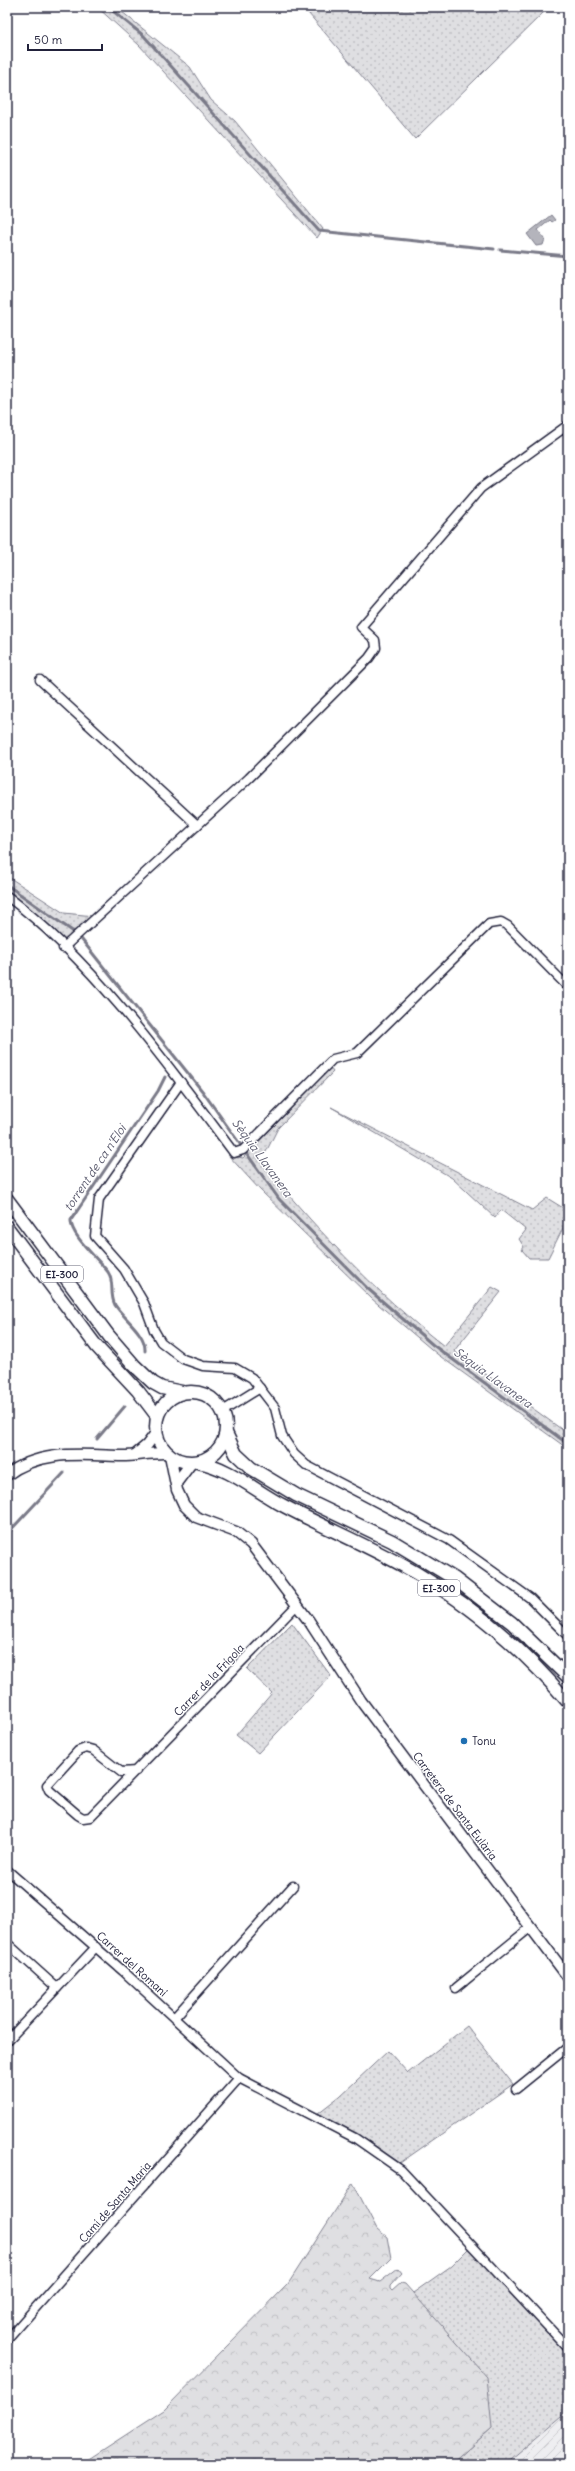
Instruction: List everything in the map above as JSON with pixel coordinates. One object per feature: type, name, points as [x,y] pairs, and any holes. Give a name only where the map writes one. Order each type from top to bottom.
[{"type":"main road","name":"EI-300","points":[[7,1199],[100,1325],[134,1365],[153,1383],[162,1388],[205,1394],[216,1401],[223,1411],[227,1423],[226,1433],[236,1454],[251,1468],[296,1495],[392,1541],[461,1583],[512,1623],[568,1677]]},
{"type":"main road","name":"EI-300","points":[[7,1227],[97,1347],[138,1391],[157,1416]]},
{"type":"main road","points":[[169,1454],[160,1444],[156,1433],[157,1416],[166,1402],[182,1392]]},
{"type":"main road","points":[[195,1462],[208,1458],[220,1448],[226,1433]]},
{"type":"main road","name":"EI-300","points":[[169,1454],[182,1461],[195,1462],[225,1470],[269,1498],[384,1555],[446,1592],[503,1636],[530,1660],[568,1702]]},
{"type":"street","points":[[63,948],[249,778],[369,658],[376,648],[375,640],[361,627],[481,488],[568,425]]},
{"type":"street","points":[[40,680],[197,825]]},
{"type":"street","points":[[7,896],[29,913],[104,989],[181,1082],[234,1153],[243,1150],[333,1059],[357,1053],[489,924],[501,922],[508,926],[568,987]]},
{"type":"street","points":[[181,1082],[99,1199],[95,1236],[124,1269],[144,1303],[154,1330],[171,1352],[182,1360],[203,1366],[235,1368],[244,1372],[260,1388],[275,1408],[282,1436],[294,1454],[306,1465],[449,1540],[530,1598],[568,1636]]},
{"type":"street","points":[[223,1411],[260,1388]]},
{"type":"street","points":[[135,1455],[147,1446],[156,1433]]},
{"type":"street","points":[[7,1475],[32,1461],[65,1454],[169,1454]]},
{"type":"street","name":"Carretera de Santa Eulària","points":[[169,1454],[180,1498],[190,1512],[203,1521],[229,1528],[244,1537],[297,1606],[361,1701],[568,1978]]},
{"type":"street","points":[[176,1482],[195,1462]]},
{"type":"street","name":"Carrer de la Frígola","points":[[136,1771],[121,1772],[97,1753],[86,1748],[78,1751],[47,1785],[49,1790],[78,1815],[83,1818],[90,1818],[136,1771],[297,1606]]},
{"type":"street","name":"Carrer del Romaní","points":[[7,1870],[96,1947],[240,2078],[355,2138],[401,2170],[568,2348]]},
{"type":"street","points":[[174,2018],[293,1886]]},
{"type":"street","points":[[456,1988],[531,1927]]},
{"type":"street","points":[[7,1943],[57,1988]]},
{"type":"street","points":[[7,2041],[96,1947]]},
{"type":"street","points":[[516,2089],[568,2047]]},
{"type":"street","name":"Camí de Santa Maria","points":[[7,2340],[240,2078]]},
{"type":"shaded area","points":[[551,215],[555,220],[552,222],[550,220],[538,230],[545,239],[543,245],[536,246],[527,234]]},
{"type":"shaded area","points":[[568,2411],[568,2464],[505,2464]]},
{"type":"green space","points":[[97,7],[116,7],[190,67],[211,100],[235,121],[323,229],[317,238],[139,45]]},
{"type":"green space","points":[[303,7],[549,7],[415,139]]},
{"type":"green space","points":[[7,876],[64,913],[94,916],[64,942],[32,911],[7,893]]},
{"type":"green space","points":[[330,1068],[333,1072],[278,1128],[266,1152],[256,1156],[321,1232],[393,1303],[444,1346],[492,1287],[501,1292],[454,1351],[568,1434],[568,1449],[437,1354],[372,1299],[260,1190],[228,1155],[243,1158]]},
{"type":"green space","points":[[331,1107],[532,1210],[547,1198],[568,1211],[568,1218],[548,1258],[529,1258],[522,1250],[524,1247],[519,1239],[526,1230],[501,1210],[495,1218],[452,1178]]},
{"type":"green space","points":[[292,1623],[331,1676],[258,1753],[236,1735],[272,1693],[247,1669]]},
{"type":"green space","points":[[467,2026],[513,2084],[400,2163],[370,2142],[318,2113],[340,2096],[388,2051],[408,2073]]},
{"type":"green space","points":[[353,2183],[377,2229],[387,2237],[391,2258],[370,2279],[380,2282],[398,2268],[402,2273],[390,2286],[390,2289],[392,2291],[401,2283],[405,2284],[487,2377],[492,2428],[451,2464],[81,2464],[164,2410],[288,2284]]},
{"type":"green space","points":[[469,2248],[568,2353],[568,2411],[505,2464],[451,2464],[492,2428],[413,2293],[451,2266]]},
{"type":"waterway","points":[[108,7],[144,36],[319,231],[494,249]]},
{"type":"waterway","points":[[500,250],[568,256]]},
{"type":"waterway","name":"Sèquia Llavanera","points":[[7,885],[78,935],[203,1092],[279,1199],[367,1288],[433,1345],[568,1444]]},
{"type":"waterway","name":"torrent de ca n'Eloi","points":[[145,1351],[142,1338],[113,1301],[111,1280],[108,1272],[85,1247],[75,1233],[71,1220],[158,1091],[165,1077]]},
{"type":"waterway","name":"torrent de ca n'Eloi","points":[[97,1439],[125,1406]]},
{"type":"waterway","name":"torrent de ca n'Eloi","points":[[7,1534],[64,1473]]},
{"type":"place","name":"Tonu","points":[[464,1741]]}]
